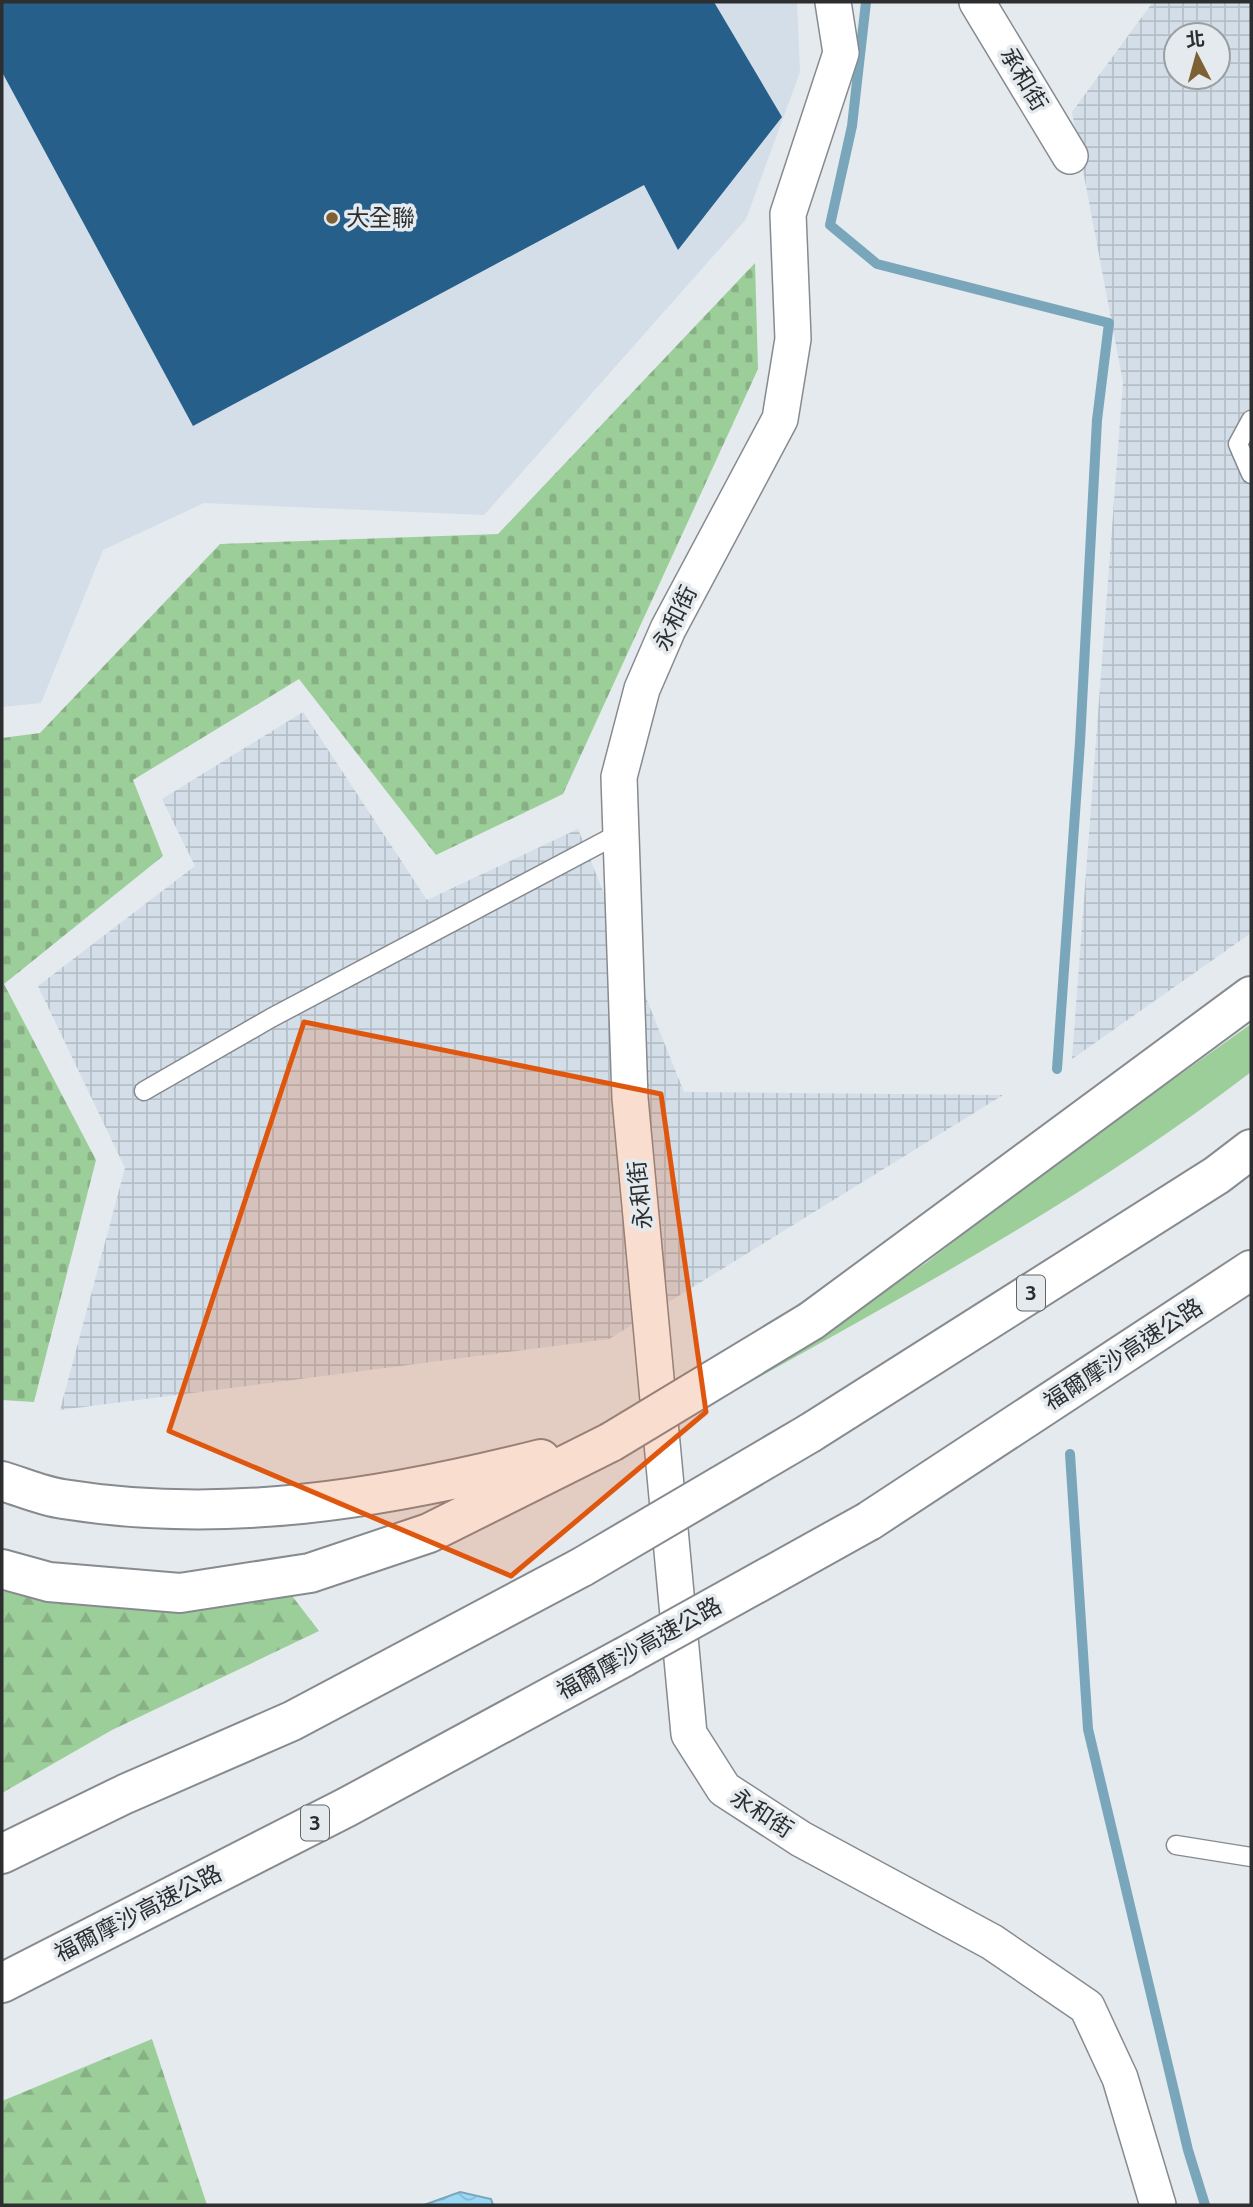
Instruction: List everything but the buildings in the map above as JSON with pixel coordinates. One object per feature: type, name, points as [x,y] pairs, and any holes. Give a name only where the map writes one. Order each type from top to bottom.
[{"type":"highway","points":[[2,1569],[49,1582],[180,1593],[310,1573],[429,1533],[611,1442],[811,1321],[1251,996]]},
{"type":"highway","name":"3","points":[[2,1854],[125,1794],[292,1721],[582,1567],[810,1433],[1217,1175],[1251,1149]]},
{"type":"highway","name":"福爾摩沙高速公路","points":[[2,1983],[347,1807],[869,1521],[1251,1269]]},
{"type":"highway","points":[[2,1481],[61,1499],[178,1512],[298,1506],[448,1483],[611,1442]]},
{"type":"street","name":"永和街","points":[[833,2],[841,53],[788,214],[793,339],[780,419],[668,629],[642,689],[619,777],[630,1098],[689,1734],[724,1789],[801,1839],[992,1942],[1087,2007],[1120,2078],[1158,2205]]},
{"type":"street","name":"承和街","points":[[977,2],[1070,156]]},
{"type":"lane","points":[[1251,420],[1238,444],[1251,474]]},
{"type":"lane","points":[[144,1091],[271,1018],[622,832]]},
{"type":"lane","points":[[1176,1845],[1251,1857]]},
{"type":"highlighted area","points":[[304,1022],[661,1094],[706,1412],[511,1576],[169,1431]]},
{"type":"shaded area","name":"大全聯","points":[[2,2],[797,2],[800,72],[746,219],[484,515],[204,503],[103,550],[41,703],[2,707]]},
{"type":"shaded area","points":[[1153,2],[1251,2],[1251,933],[1072,1059],[1123,382],[1072,112]]},
{"type":"shaded area","points":[[303,712],[427,900],[578,829],[684,1092],[1003,1095],[609,1339],[60,1410],[125,1168],[38,986],[195,866],[162,799]]},
{"type":"green space","points":[[755,263],[758,369],[563,794],[436,855],[299,679],[133,780],[163,856],[4,984],[96,1160],[34,1402],[2,1400],[2,738],[40,733],[220,544],[498,534]]},
{"type":"green space","points":[[1251,1024],[1251,1072],[1190,1117],[1128,1160],[1000,1240],[736,1390],[926,1263],[1035,1178]]},
{"type":"green space","points":[[2,1591],[75,1603],[157,1611],[289,1592],[319,1631],[112,1730],[2,1793]]},
{"type":"green space","points":[[152,2039],[207,2205],[2,2205],[2,2101]]},
{"type":"water","points":[[460,2192],[491,2199],[493,2205],[424,2205]]},
{"type":"waterway","points":[[866,2],[852,126],[830,225],[877,264],[1109,323],[1097,420],[1080,742],[1057,1069]]},
{"type":"waterway","points":[[1070,1454],[1088,1729],[1188,2150],[1205,2205]]},
{"type":"place","name":"大全聯","points":[[332,218]]}]
